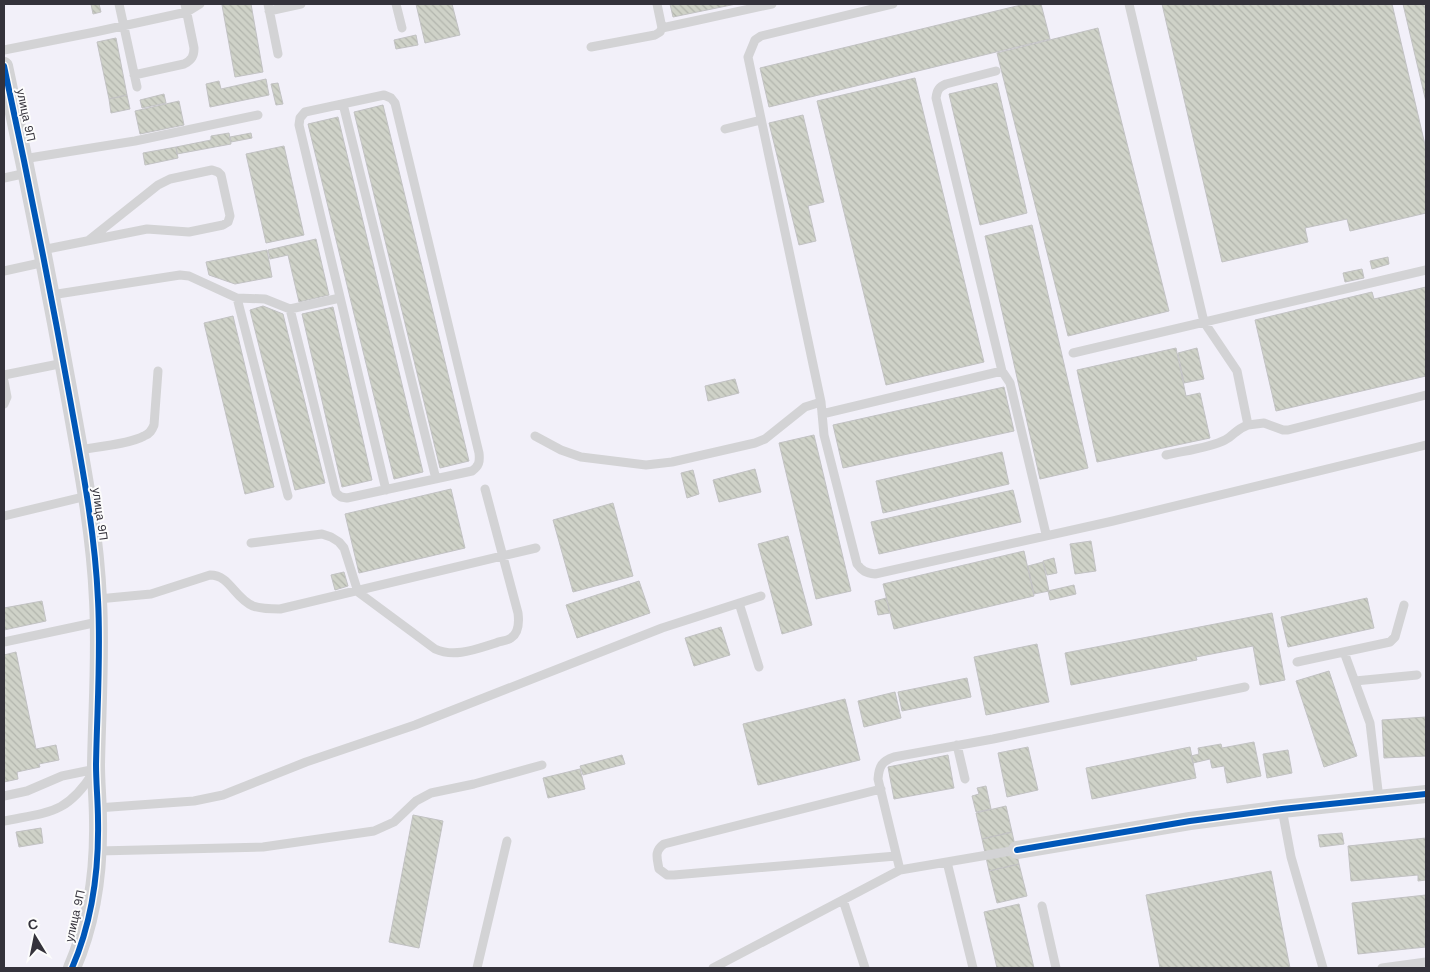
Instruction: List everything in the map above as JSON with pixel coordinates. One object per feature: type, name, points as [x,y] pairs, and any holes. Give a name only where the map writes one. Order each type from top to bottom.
[{"type":"street","name":"улица 9П","points":[[4,66],[6,86],[44,256],[64,363],[87,496],[98,599],[96,769],[98,851],[88,920],[78,955],[72,968]]},
{"type":"street","points":[[1017,850],[1190,821],[1426,794]]},
{"type":"lane","points":[[119,4],[136,88]]},
{"type":"lane","points":[[4,50],[123,26],[200,4]]},
{"type":"lane","points":[[278,54],[268,7],[302,4]]},
{"type":"lane","points":[[396,4],[402,28]]},
{"type":"lane","points":[[657,4],[662,28]]},
{"type":"lane","points":[[592,47],[655,35],[662,28],[772,4]]},
{"type":"lane","points":[[893,4],[761,36],[754,40],[748,57],[821,402],[824,435],[857,564],[861,570],[875,574],[1046,534],[1113,521],[1426,445]]},
{"type":"lane","points":[[1128,4],[1204,322],[1236,371],[1248,425]]},
{"type":"lane","points":[[134,75],[190,61],[194,55],[194,48],[186,8]]},
{"type":"lane","points":[[996,71],[946,84],[937,91],[936,98],[1002,371],[1010,383],[1046,534]]},
{"type":"lane","points":[[290,309],[336,493],[341,497],[348,498],[386,490],[472,471],[477,467],[480,461],[479,453],[395,103],[392,98],[384,95],[305,112],[300,118],[299,125],[386,490]]},
{"type":"lane","points":[[343,104],[436,479]]},
{"type":"lane","points":[[4,178],[25,166],[258,116]]},
{"type":"lane","points":[[725,129],[761,120]]},
{"type":"lane","points":[[4,271],[89,240],[147,229],[189,232],[223,225],[228,222],[230,216],[221,174],[212,170],[170,179],[158,185],[89,240]]},
{"type":"lane","points":[[1073,353],[1426,270]]},
{"type":"lane","points":[[51,295],[180,275],[188,276],[237,298],[265,299],[290,309],[340,298]]},
{"type":"lane","points":[[237,298],[288,496]]},
{"type":"lane","points":[[4,375],[64,363]]},
{"type":"lane","points":[[79,450],[134,440],[144,437],[150,432],[154,425],[158,371]]},
{"type":"lane","points":[[822,414],[1002,371]]},
{"type":"lane","points":[[4,381],[7,397],[4,404]]},
{"type":"lane","points":[[1166,456],[1218,443],[1230,437],[1236,430],[1248,425],[1264,423],[1288,430],[1426,395]]},
{"type":"lane","points":[[535,436],[561,450],[581,457],[646,465],[672,462],[765,439],[805,408],[821,402]]},
{"type":"lane","points":[[251,543],[322,534],[332,536],[344,548],[358,592],[435,649],[444,653],[462,653],[511,638],[517,631],[518,613],[485,489]]},
{"type":"lane","points":[[4,516],[87,496]]},
{"type":"lane","points":[[98,599],[152,594],[210,575],[218,575],[241,598],[252,605],[264,609],[280,610],[536,548]]},
{"type":"lane","points":[[97,808],[194,801],[223,795],[306,762],[415,725],[662,628],[761,596]]},
{"type":"lane","points":[[739,603],[759,667]]},
{"type":"lane","points":[[1297,662],[1390,642],[1395,637],[1404,605]]},
{"type":"lane","points":[[4,642],[98,622]]},
{"type":"lane","points":[[1344,652],[1370,723],[1379,799]]},
{"type":"lane","points":[[1355,681],[1417,675]]},
{"type":"lane","points":[[900,870],[878,778],[879,768],[884,760],[1245,687]]},
{"type":"lane","points":[[957,745],[965,779]]},
{"type":"lane","points":[[98,851],[263,847],[374,831],[394,822],[416,801],[431,793],[474,784],[542,765]]},
{"type":"lane","points":[[4,796],[27,791],[62,776],[96,769]]},
{"type":"lane","points":[[4,821],[50,812],[63,806],[84,788],[96,769]]},
{"type":"lane","points":[[880,789],[664,844],[657,852],[659,869],[667,875],[674,875],[896,856]]},
{"type":"lane","points":[[1282,809],[1291,857],[1323,968]]},
{"type":"lane","points":[[478,968],[507,841]]},
{"type":"lane","points":[[713,968],[726,966],[900,870],[1017,850]]},
{"type":"lane","points":[[947,862],[973,968]]},
{"type":"lane","points":[[843,900],[865,968]]},
{"type":"lane","points":[[1042,906],[1056,968]]},
{"type":"lane","points":[[1382,968],[1426,962]]},
{"type":"building","points":[[91,4],[99,4],[101,12],[93,14]]},
{"type":"building","points":[[251,4],[263,72],[235,77],[222,5]]},
{"type":"building","points":[[416,4],[452,4],[460,35],[425,43]]},
{"type":"building","points":[[670,4],[736,4],[673,17]]},
{"type":"building","points":[[1025,4],[1041,4],[1050,39],[769,107],[760,68]]},
{"type":"building","points":[[1162,4],[1392,4],[1426,149],[1426,213],[1350,231],[1347,219],[1305,228],[1308,242],[1222,262]]},
{"type":"building","points":[[1403,4],[1426,4],[1426,102]]},
{"type":"building","points":[[1098,28],[1169,311],[1068,336],[997,53]]},
{"type":"building","points":[[416,35],[418,45],[396,49],[394,40]]},
{"type":"building","points":[[116,38],[127,95],[109,99],[97,42]]},
{"type":"building","points":[[915,78],[984,362],[886,385],[817,101]]},
{"type":"building","points":[[266,79],[269,95],[210,107],[206,84],[219,81],[221,89]]},
{"type":"building","points":[[278,83],[283,104],[276,105],[271,84]]},
{"type":"building","points":[[997,83],[1027,213],[980,225],[949,94]]},
{"type":"building","points":[[164,94],[166,103],[142,108],[140,100]]},
{"type":"building","points":[[127,95],[130,109],[111,113],[109,99]]},
{"type":"building","points":[[179,101],[184,125],[140,134],[135,111]]},
{"type":"building","points":[[383,105],[469,461],[440,468],[354,112]]},
{"type":"building","points":[[803,115],[824,202],[808,206],[816,241],[799,245],[769,123]]},
{"type":"building","points":[[338,117],[423,472],[394,479],[308,124]]},
{"type":"building","points":[[229,133],[231,144],[177,154],[176,147],[211,140],[211,136]]},
{"type":"building","points":[[251,133],[252,138],[231,142],[230,137]]},
{"type":"building","points":[[284,146],[304,235],[266,243],[246,154]]},
{"type":"building","points":[[176,147],[178,158],[145,165],[143,153]]},
{"type":"building","points":[[1032,225],[1088,468],[1040,479],[985,236]]},
{"type":"building","points":[[316,239],[329,295],[299,302],[288,255],[270,259],[268,250]]},
{"type":"building","points":[[267,250],[272,277],[235,284],[209,275],[206,262]]},
{"type":"building","points":[[1388,257],[1389,264],[1372,269],[1370,261]]},
{"type":"building","points":[[1362,269],[1364,278],[1345,282],[1343,273]]},
{"type":"building","points":[[1426,287],[1426,376],[1276,411],[1255,320],[1372,292],[1374,299]]},
{"type":"building","points":[[263,306],[283,314],[325,483],[295,490],[250,310]]},
{"type":"building","points":[[333,307],[372,480],[342,487],[302,314]]},
{"type":"building","points":[[233,316],[274,487],[245,494],[204,323]]},
{"type":"building","points":[[1176,348],[1186,396],[1200,393],[1210,438],[1097,462],[1077,370]]},
{"type":"building","points":[[1197,348],[1204,379],[1184,383],[1178,353]]},
{"type":"building","points":[[735,379],[739,393],[708,401],[705,386]]},
{"type":"building","points":[[1004,387],[1014,431],[843,468],[833,425]]},
{"type":"building","points":[[814,435],[851,591],[816,599],[779,443]]},
{"type":"building","points":[[1002,452],[1009,484],[883,513],[876,481]]},
{"type":"building","points":[[755,469],[761,492],[719,502],[713,480]]},
{"type":"building","points":[[693,470],[699,494],[687,498],[681,473]]},
{"type":"building","points":[[451,489],[465,548],[359,573],[345,514]]},
{"type":"building","points":[[1013,490],[1021,522],[879,554],[871,522]]},
{"type":"building","points":[[613,503],[633,576],[573,592],[553,520]]},
{"type":"building","points":[[788,536],[812,625],[782,634],[758,544]]},
{"type":"building","points":[[1091,541],[1096,571],[1075,574],[1070,544]]},
{"type":"building","points":[[1024,551],[1034,596],[894,629],[883,584]]},
{"type":"building","points":[[1054,558],[1057,573],[1047,575],[1043,561]]},
{"type":"building","points":[[1043,562],[1049,591],[1034,594],[1028,566]]},
{"type":"building","points":[[344,572],[348,586],[335,590],[331,575]]},
{"type":"building","points":[[639,581],[650,613],[577,638],[566,605]]},
{"type":"building","points":[[1074,585],[1076,594],[1050,600],[1048,591]]},
{"type":"building","points":[[886,598],[890,613],[878,615],[875,601]]},
{"type":"building","points":[[1367,598],[1374,628],[1288,647],[1281,617]]},
{"type":"building","points":[[42,601],[46,621],[4,630],[4,608]]},
{"type":"building","points":[[1272,613],[1285,680],[1260,685],[1253,646],[1196,657],[1197,660],[1071,685],[1065,653]]},
{"type":"building","points":[[721,627],[730,655],[694,666],[685,638]]},
{"type":"building","points":[[1037,644],[1049,702],[986,715],[974,657]]},
{"type":"building","points":[[16,652],[36,749],[56,745],[59,760],[39,764],[40,767],[17,772],[18,779],[4,782],[4,655]]},
{"type":"building","points":[[1329,671],[1357,756],[1324,767],[1296,681]]},
{"type":"building","points":[[967,678],[971,697],[902,711],[898,692]]},
{"type":"building","points":[[895,692],[901,718],[864,727],[858,701]]},
{"type":"building","points":[[845,699],[860,760],[758,785],[743,724]]},
{"type":"building","points":[[1426,717],[1426,756],[1384,758],[1382,720]]},
{"type":"building","points":[[1254,742],[1261,776],[1227,783],[1224,766],[1212,768],[1210,759],[1193,763],[1191,756],[1199,754],[1198,748],[1221,744],[1222,748]]},
{"type":"building","points":[[1028,747],[1038,790],[1007,797],[998,753]]},
{"type":"building","points":[[1190,747],[1196,778],[1092,799],[1086,768]]},
{"type":"building","points":[[1288,750],[1292,773],[1267,778],[1263,754]]},
{"type":"building","points":[[622,755],[625,764],[583,775],[580,766]]},
{"type":"building","points":[[948,755],[954,788],[894,799],[888,767]]},
{"type":"building","points":[[580,769],[585,789],[548,798],[543,778]]},
{"type":"building","points":[[986,786],[991,809],[976,812],[972,796],[979,794],[977,788]]},
{"type":"building","points":[[1006,806],[1012,832],[982,839],[976,813]]},
{"type":"building","points":[[413,815],[443,821],[419,948],[389,942]]},
{"type":"building","points":[[41,828],[43,843],[19,847],[16,832]]},
{"type":"building","points":[[1012,832],[1019,864],[989,871],[982,839]]},
{"type":"building","points":[[1342,833],[1344,844],[1320,847],[1318,835]]},
{"type":"building","points":[[1426,838],[1426,880],[1418,881],[1418,875],[1351,881],[1348,846]]},
{"type":"building","points":[[1019,864],[1027,896],[997,903],[989,871]]},
{"type":"building","points":[[1271,871],[1290,968],[1160,968],[1146,895]]},
{"type":"building","points":[[1426,895],[1426,947],[1358,954],[1352,903]]},
{"type":"building","points":[[1019,904],[1034,968],[997,968],[984,912]]},
{"type":"cycle path","points":[[4,66],[70,399],[94,549],[98,600],[97,858],[93,896],[85,932],[72,968]]},
{"type":"cycle path","points":[[1017,850],[1190,821],[1426,794]]}]
